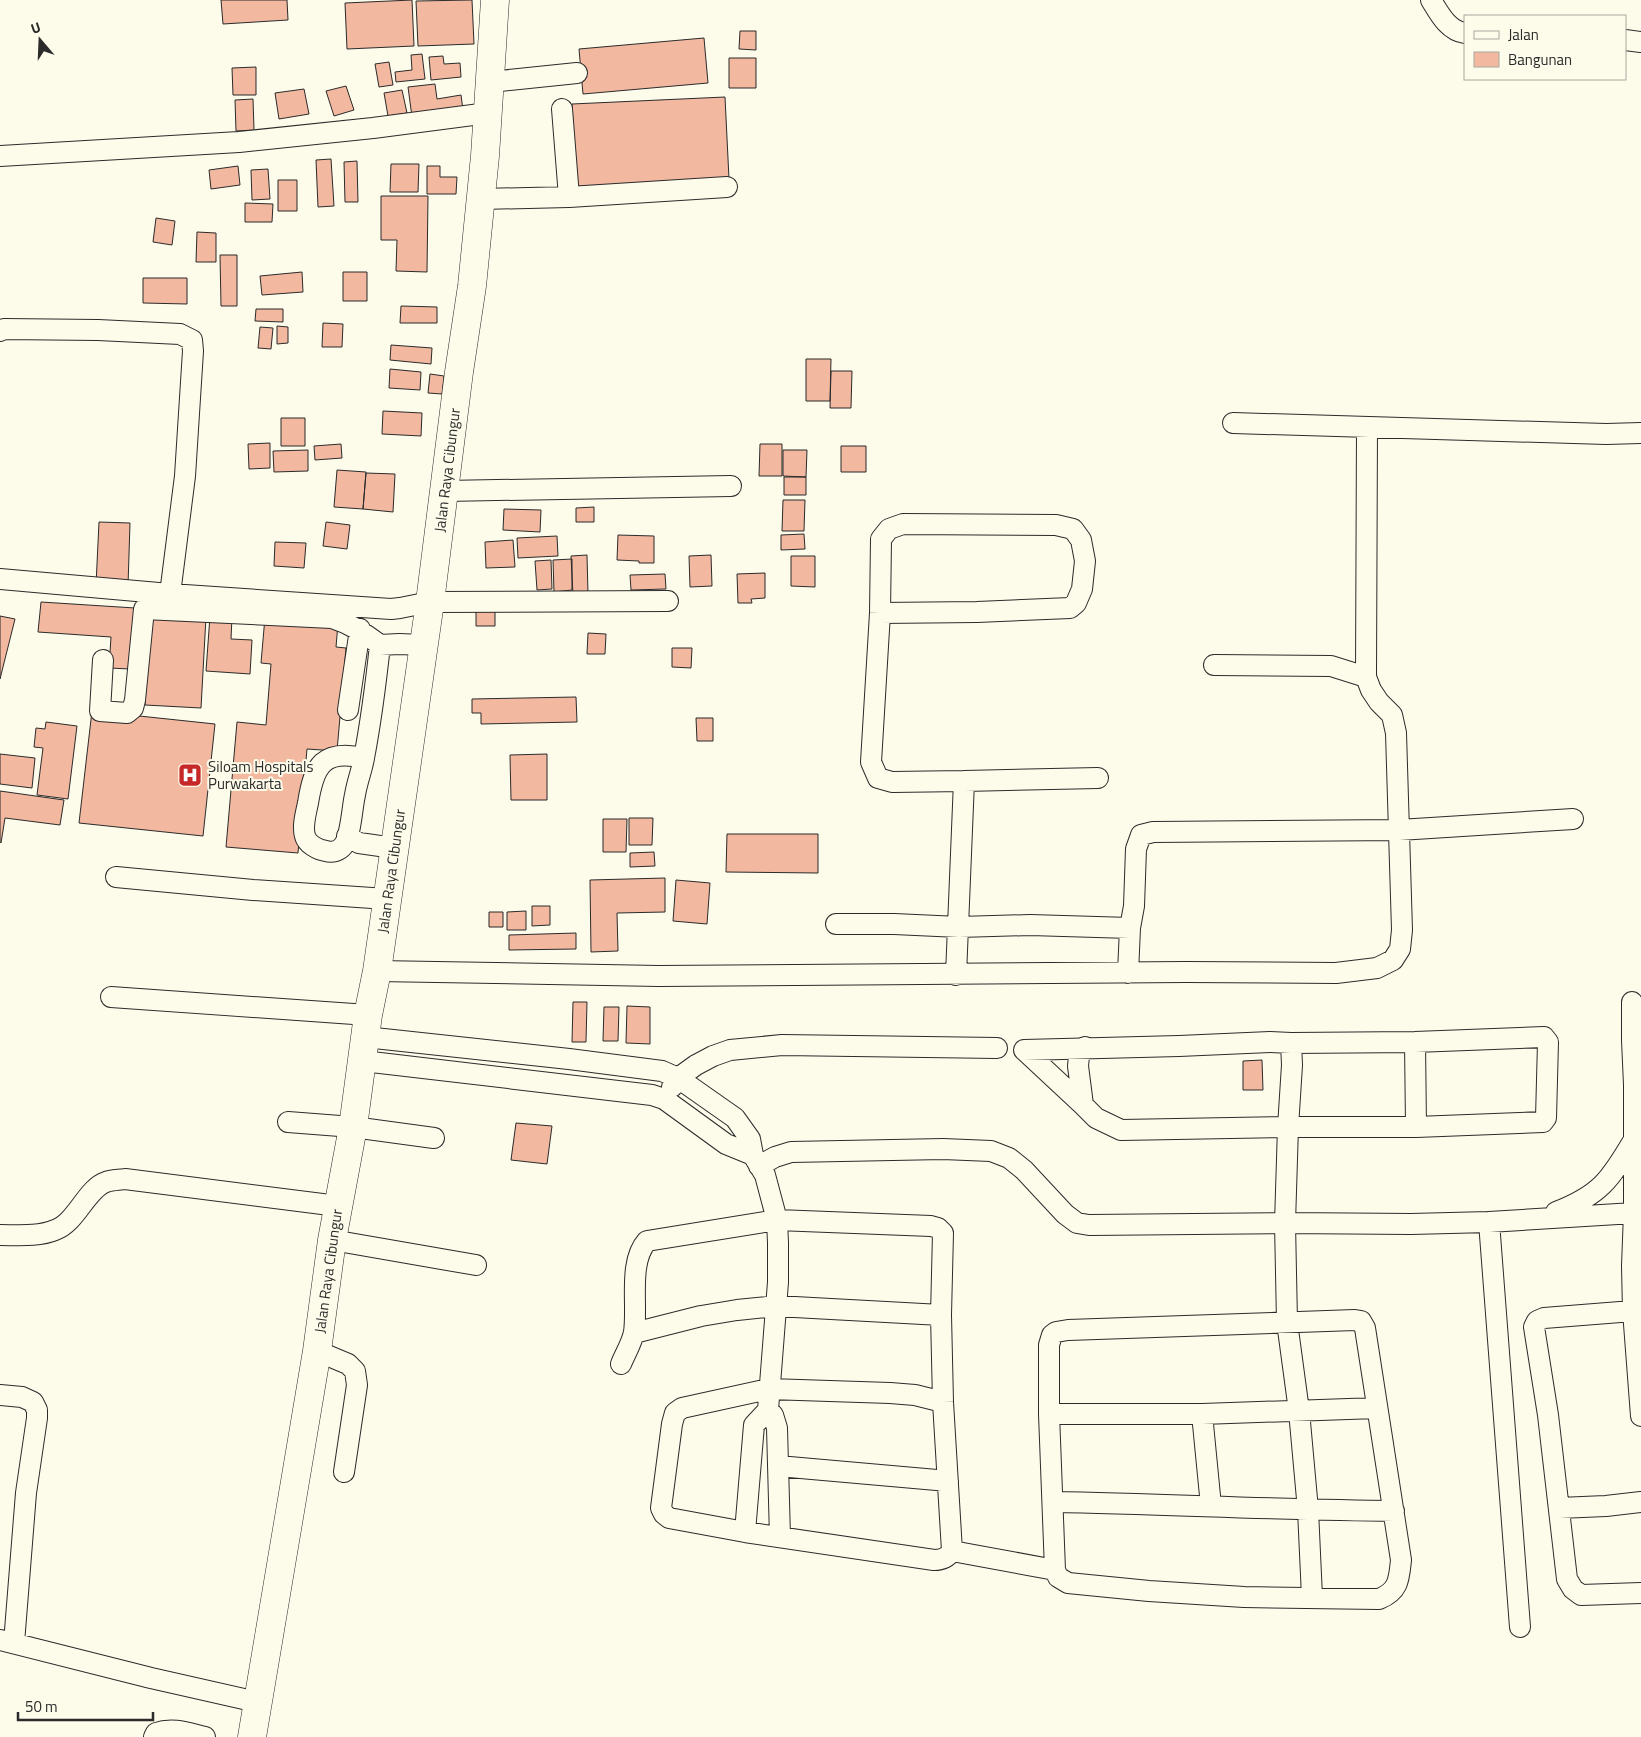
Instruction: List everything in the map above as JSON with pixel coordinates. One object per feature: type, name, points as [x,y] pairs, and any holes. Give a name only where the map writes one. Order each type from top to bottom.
[{"type":"highway","name":"Jalan Raya Cibungur","points":[[252,1737],[317,1351],[332,1240],[353,1128],[430,602],[459,372],[472,286],[488,113],[495,0]]},
{"type":"street","points":[[1431,0],[1448,25],[1464,33]]},
{"type":"street","points":[[1626,40],[1641,42]]},
{"type":"street","points":[[490,82],[576,73]]},
{"type":"street","points":[[562,109],[569,197]]},
{"type":"street","points":[[0,156],[239,142],[373,128],[488,113]]},
{"type":"street","points":[[481,198],[569,197],[727,187]]},
{"type":"street","points":[[0,331],[4,329],[98,330],[180,334],[192,340],[193,351],[185,476],[170,594]]},
{"type":"street","points":[[1233,423],[1641,434]]},
{"type":"street","points":[[377,970],[659,976],[1336,973],[1377,968],[1393,960],[1400,949],[1402,930],[1396,733],[1392,715],[1379,702],[1371,690],[1366,677],[1367,427]]},
{"type":"street","points":[[445,491],[731,486]]},
{"type":"street","points":[[880,613],[977,612],[1070,608],[1076,603],[1082,589],[1085,560],[1082,540],[1073,528],[1056,525],[903,524],[889,529],[881,539],[880,613],[871,762],[878,778],[892,782],[1098,778]]},
{"type":"street","points":[[0,580],[391,609],[430,602],[668,601]]},
{"type":"street","points":[[103,660],[100,711],[128,712],[133,708],[135,700],[144,609],[332,618],[360,629],[380,645],[423,645]]},
{"type":"street","points":[[348,710],[360,629]]},
{"type":"street","points":[[364,758],[348,754],[330,757],[316,770],[309,794],[304,826],[305,837],[310,844],[326,851],[337,851],[344,845],[348,836],[355,793],[364,758],[380,645]]},
{"type":"street","points":[[1214,665],[1332,666],[1366,677]]},
{"type":"street","points":[[956,975],[964,781]]},
{"type":"street","points":[[1128,973],[1130,928],[1134,906],[1136,849],[1141,835],[1153,832],[1399,830],[1573,819]]},
{"type":"street","points":[[348,836],[359,843],[394,848]]},
{"type":"street","points":[[116,877],[253,890],[387,899]]},
{"type":"street","points":[[836,924],[1030,925],[1130,928]]},
{"type":"street","points":[[111,996],[366,1038],[550,1058],[569,1058],[662,1071],[678,1078],[735,1118],[750,1139],[756,1161],[765,1176],[777,1220],[778,1243],[776,1306],[768,1410],[754,1425],[745,1532]]},
{"type":"street","points":[[1632,1002],[1632,1040],[1638,1085],[1633,1141],[1636,1324],[1641,1416]]},
{"type":"street","points":[[1544,1036],[1548,1042],[1547,1115],[1543,1122],[1416,1127],[1121,1130],[1107,1125],[1096,1118],[1024,1050],[1270,1042],[1291,1043],[1415,1042],[1544,1036]]},
{"type":"street","points":[[366,1038],[546,1082],[652,1094],[664,1099],[726,1144],[756,1161],[791,1152],[943,1149],[991,1151],[1009,1158],[1024,1170],[1077,1223],[1089,1225],[1411,1224],[1489,1222],[1634,1213]]},
{"type":"street","points":[[1415,1042],[1416,1127]]},
{"type":"street","points":[[1291,1043],[1292,1075],[1288,1127],[1285,1223],[1286,1322],[1298,1411],[1308,1510],[1312,1597]]},
{"type":"street","points":[[664,1099],[678,1078],[696,1064],[730,1050],[782,1045],[997,1048]]},
{"type":"street","points":[[1083,1105],[1078,1066],[1079,1056],[1085,1047]]},
{"type":"street","points":[[546,1082],[550,1058]]},
{"type":"street","points":[[288,1122],[434,1138]]},
{"type":"street","points":[[1541,1219],[1577,1204],[1606,1183],[1633,1141]]},
{"type":"street","points":[[0,1235],[26,1236],[56,1230],[71,1218],[93,1191],[104,1182],[125,1179],[338,1206]]},
{"type":"street","points":[[621,1364],[634,1333],[637,1260],[640,1248],[646,1241],[777,1220],[898,1223],[938,1228],[943,1232],[941,1315],[943,1402],[952,1551],[941,1560],[934,1560],[745,1532],[669,1518],[661,1508],[672,1424],[675,1413],[682,1408],[769,1389],[890,1393],[915,1395],[943,1402]]},
{"type":"street","points":[[1489,1222],[1520,1627]]},
{"type":"street","points":[[332,1240],[476,1265]]},
{"type":"street","points":[[634,1333],[728,1311],[776,1306],[941,1315]]},
{"type":"street","points":[[1636,1324],[1544,1318],[1537,1321],[1534,1327],[1548,1415],[1567,1579],[1573,1589],[1581,1595],[1641,1593]]},
{"type":"street","points":[[1361,1321],[1365,1328],[1377,1408],[1401,1560],[1399,1579],[1389,1595],[1380,1599],[1235,1596],[1149,1591],[1077,1584],[1068,1583],[1058,1577],[1055,1570],[1049,1414],[1049,1345],[1052,1334],[1068,1330],[1361,1321]]},
{"type":"street","points":[[317,1351],[348,1364],[354,1371],[357,1386],[344,1472]]},
{"type":"street","points":[[0,1395],[22,1397],[33,1402],[37,1410],[7,1641],[151,1678],[257,1702]]},
{"type":"street","points":[[1049,1414],[1202,1414],[1377,1408]]},
{"type":"street","points":[[768,1410],[773,1415],[778,1428],[780,1537]]},
{"type":"street","points":[[1202,1414],[1211,1506]]},
{"type":"street","points":[[778,1466],[948,1482]]},
{"type":"street","points":[[1053,1502],[1394,1511]]},
{"type":"street","points":[[1559,1508],[1641,1502]]},
{"type":"street","points":[[952,1551],[1055,1570]]},
{"type":"street","points":[[154,1737],[156,1733],[165,1730],[176,1730],[205,1737]]},
{"type":"building","points":[[221,0],[287,0],[288,20],[223,24]]},
{"type":"building","points":[[412,0],[414,46],[347,49],[345,3]]},
{"type":"building","points":[[472,0],[474,44],[418,46],[416,1]]},
{"type":"building","points":[[740,31],[756,31],[756,50],[739,49]]},
{"type":"building","points":[[704,38],[708,83],[583,94],[579,49]]},
{"type":"building","points":[[422,54],[425,79],[396,82],[395,72],[412,70],[411,55]]},
{"type":"building","points":[[443,56],[444,64],[460,63],[461,77],[431,80],[429,57]]},
{"type":"building","points":[[729,58],[756,58],[756,88],[729,88]]},
{"type":"building","points":[[389,62],[393,85],[379,87],[375,64]]},
{"type":"building","points":[[256,67],[256,95],[233,95],[232,68]]},
{"type":"building","points":[[435,84],[437,99],[461,95],[463,110],[412,117],[408,87]]},
{"type":"building","points":[[346,86],[354,110],[334,116],[326,91]]},
{"type":"building","points":[[304,89],[309,114],[279,119],[275,93]]},
{"type":"building","points":[[402,90],[407,113],[388,116],[384,93]]},
{"type":"building","points":[[725,97],[729,179],[576,187],[572,104]]},
{"type":"building","points":[[253,99],[254,130],[236,131],[235,100]]},
{"type":"building","points":[[331,159],[334,206],[318,207],[316,160]]},
{"type":"building","points":[[357,161],[358,202],[345,202],[344,162]]},
{"type":"building","points":[[391,164],[419,164],[418,192],[390,192]]},
{"type":"building","points":[[238,166],[240,185],[211,189],[209,170]]},
{"type":"building","points":[[427,166],[440,166],[440,177],[457,177],[456,194],[427,194]]},
{"type":"building","points":[[268,169],[270,199],[252,200],[251,170]]},
{"type":"building","points":[[278,180],[297,180],[297,211],[278,211]]},
{"type":"building","points":[[381,196],[428,196],[427,272],[396,271],[397,240],[381,240]]},
{"type":"building","points":[[245,203],[273,204],[272,222],[245,222]]},
{"type":"building","points":[[156,218],[175,221],[172,245],[153,242]]},
{"type":"building","points":[[197,232],[216,233],[216,262],[196,262]]},
{"type":"building","points":[[220,255],[237,255],[237,306],[221,306]]},
{"type":"building","points":[[302,272],[303,292],[262,295],[260,276]]},
{"type":"building","points":[[343,272],[367,272],[367,301],[343,301]]},
{"type":"building","points":[[143,278],[187,278],[187,304],[143,303]]},
{"type":"building","points":[[401,306],[437,307],[437,323],[400,323]]},
{"type":"building","points":[[256,309],[283,309],[283,322],[255,321]]},
{"type":"building","points":[[323,323],[343,324],[342,347],[322,347]]},
{"type":"building","points":[[277,326],[288,327],[288,343],[277,344]]},
{"type":"building","points":[[260,327],[273,328],[271,349],[258,348]]},
{"type":"building","points":[[391,345],[432,348],[431,364],[390,360]]},
{"type":"building","points":[[806,359],[831,359],[830,401],[806,401]]},
{"type":"building","points":[[390,369],[421,372],[420,390],[389,388]]},
{"type":"building","points":[[831,371],[852,371],[851,408],[830,408]]},
{"type":"building","points":[[430,374],[444,376],[442,394],[428,393]]},
{"type":"building","points":[[383,411],[422,413],[421,436],[382,434]]},
{"type":"building","points":[[281,418],[305,418],[305,446],[281,446]]},
{"type":"building","points":[[270,443],[270,468],[249,469],[248,444]]},
{"type":"building","points":[[341,444],[342,458],[315,460],[314,446]]},
{"type":"building","points":[[760,444],[782,444],[782,476],[759,476]]},
{"type":"building","points":[[841,446],[866,446],[866,472],[841,472]]},
{"type":"building","points":[[308,450],[308,471],[274,472],[273,451]]},
{"type":"building","points":[[783,450],[807,450],[806,477],[783,476]]},
{"type":"building","points":[[337,470],[366,472],[363,509],[334,507]]},
{"type":"building","points":[[366,473],[395,474],[393,512],[363,509]]},
{"type":"building","points":[[784,477],[806,477],[806,495],[784,495]]},
{"type":"building","points":[[783,500],[805,500],[804,531],[782,531]]},
{"type":"building","points":[[594,507],[594,522],[576,522],[576,508]]},
{"type":"building","points":[[504,509],[541,510],[540,532],[503,530]]},
{"type":"building","points":[[99,522],[130,523],[128,586],[96,585]]},
{"type":"building","points":[[326,522],[350,525],[347,549],[323,546]]},
{"type":"building","points":[[804,534],[805,549],[781,550],[781,535]]},
{"type":"building","points":[[618,535],[654,536],[654,563],[617,560]]},
{"type":"building","points":[[557,536],[558,556],[518,558],[517,538]]},
{"type":"building","points":[[513,540],[515,567],[486,568],[485,542]]},
{"type":"building","points":[[275,542],[306,543],[304,568],[274,566]]},
{"type":"building","points":[[587,555],[588,594],[573,595],[571,556]]},
{"type":"building","points":[[711,555],[712,586],[690,587],[689,556]]},
{"type":"building","points":[[791,556],[815,556],[815,587],[791,586]]},
{"type":"building","points":[[572,559],[572,590],[554,592],[553,560]]},
{"type":"building","points":[[551,560],[552,589],[537,590],[535,561]]},
{"type":"building","points":[[765,573],[765,598],[751,599],[752,603],[738,603],[737,574]]},
{"type":"building","points":[[665,574],[666,589],[631,590],[630,575]]},
{"type":"building","points":[[41,602],[135,608],[130,669],[109,668],[111,637],[38,632]]},
{"type":"building","points":[[476,609],[495,609],[495,626],[476,626]]},
{"type":"building","points":[[150,614],[206,617],[201,708],[145,705]]},
{"type":"building","points":[[0,616],[15,619],[0,679]]},
{"type":"building","points":[[210,616],[232,617],[231,639],[252,640],[250,674],[206,671]]},
{"type":"building","points":[[265,617],[338,623],[336,647],[346,648],[337,751],[307,749],[298,853],[226,847],[237,722],[266,725],[271,664],[261,663]]},
{"type":"building","points":[[588,633],[606,634],[605,654],[587,654]]},
{"type":"building","points":[[672,648],[692,648],[691,668],[672,667]]},
{"type":"building","points":[[576,697],[577,722],[481,724],[481,713],[472,713],[472,699]]},
{"type":"building","points":[[92,711],[215,724],[203,836],[79,823]]},
{"type":"building","points":[[696,718],[713,718],[713,741],[697,741]]},
{"type":"building","points":[[46,722],[77,726],[68,799],[37,795],[43,748],[34,747],[36,728],[45,729]]},
{"type":"building","points":[[0,754],[35,758],[32,788],[0,784]]},
{"type":"building","points":[[547,754],[547,800],[511,800],[510,755]]},
{"type":"building","points":[[0,791],[64,800],[60,825],[5,818],[1,843]]},
{"type":"building","points":[[629,818],[653,818],[652,845],[629,845]]},
{"type":"building","points":[[603,819],[627,819],[626,852],[603,852]]},
{"type":"building","points":[[727,834],[818,834],[818,873],[726,872]]},
{"type":"building","points":[[654,852],[655,866],[630,867],[630,853]]},
{"type":"building","points":[[665,878],[665,912],[617,913],[618,951],[591,952],[590,880]]},
{"type":"building","points":[[676,880],[710,883],[707,924],[673,921]]},
{"type":"building","points":[[532,906],[550,906],[550,925],[532,926]]},
{"type":"building","points":[[526,911],[526,930],[507,930],[507,912]]},
{"type":"building","points":[[489,912],[503,912],[503,927],[489,927]]},
{"type":"building","points":[[576,933],[576,949],[509,950],[509,935]]},
{"type":"building","points":[[573,1002],[587,1002],[586,1042],[572,1042]]},
{"type":"building","points":[[627,1006],[650,1007],[650,1044],[626,1043]]},
{"type":"building","points":[[604,1007],[619,1007],[618,1041],[603,1041]]},
{"type":"building","points":[[1262,1060],[1263,1090],[1243,1090],[1243,1061]]},
{"type":"building","points":[[516,1123],[552,1126],[547,1164],[511,1160]]},
{"type":"place","name":"Siloam Hospitals Purwakarta","points":[[190,775]]}]
